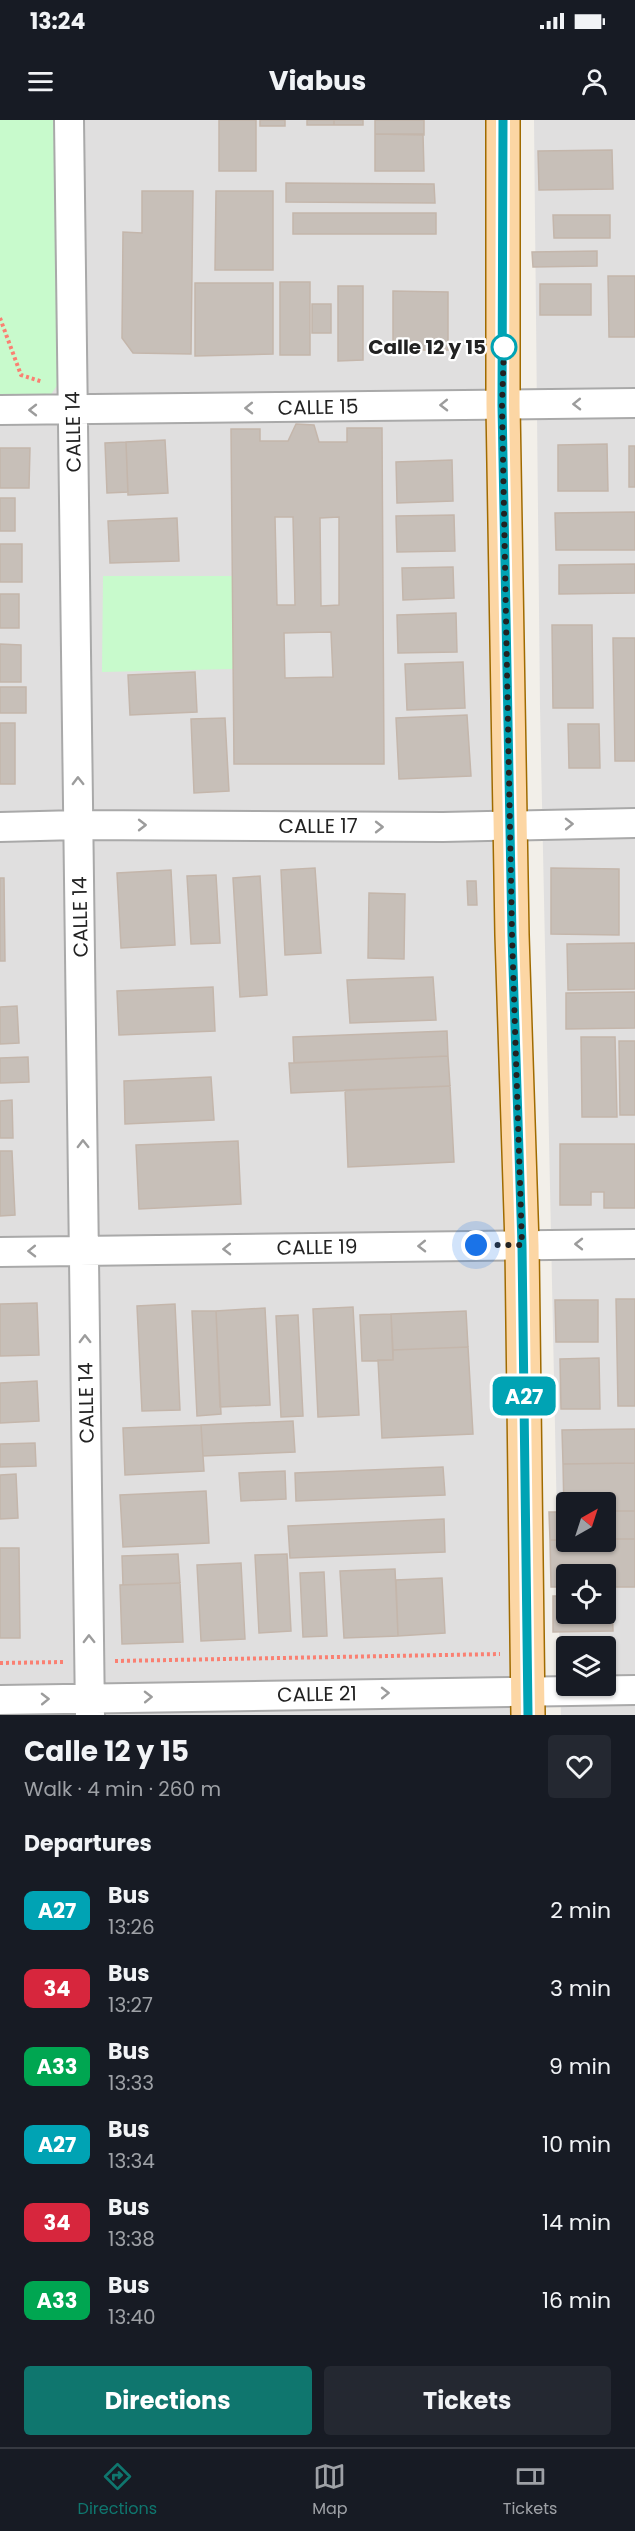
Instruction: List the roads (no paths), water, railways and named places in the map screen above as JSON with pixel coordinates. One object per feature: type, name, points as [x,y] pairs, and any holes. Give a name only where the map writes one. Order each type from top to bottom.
[{"type":"main road","points":[[503,120],[502,405],[510,825],[522,1245],[528,1703]]},
{"type":"street","name":"CALLE 14","points":[[69,120],[90,1706]]},
{"type":"street","name":"CALLE 15","points":[[0,410],[73,400],[502,405],[635,403]]},
{"type":"street","name":"CALLE 17","points":[[0,826],[443,827],[635,823]]},
{"type":"street","name":"CALLE 19","points":[[0,1252],[635,1244]]},
{"type":"street","name":"CALLE 21","points":[[0,1700],[90,1706],[528,1703],[635,1690]]},
{"type":"place","name":"Calle 12 y 15","points":[[504,347]]}]
